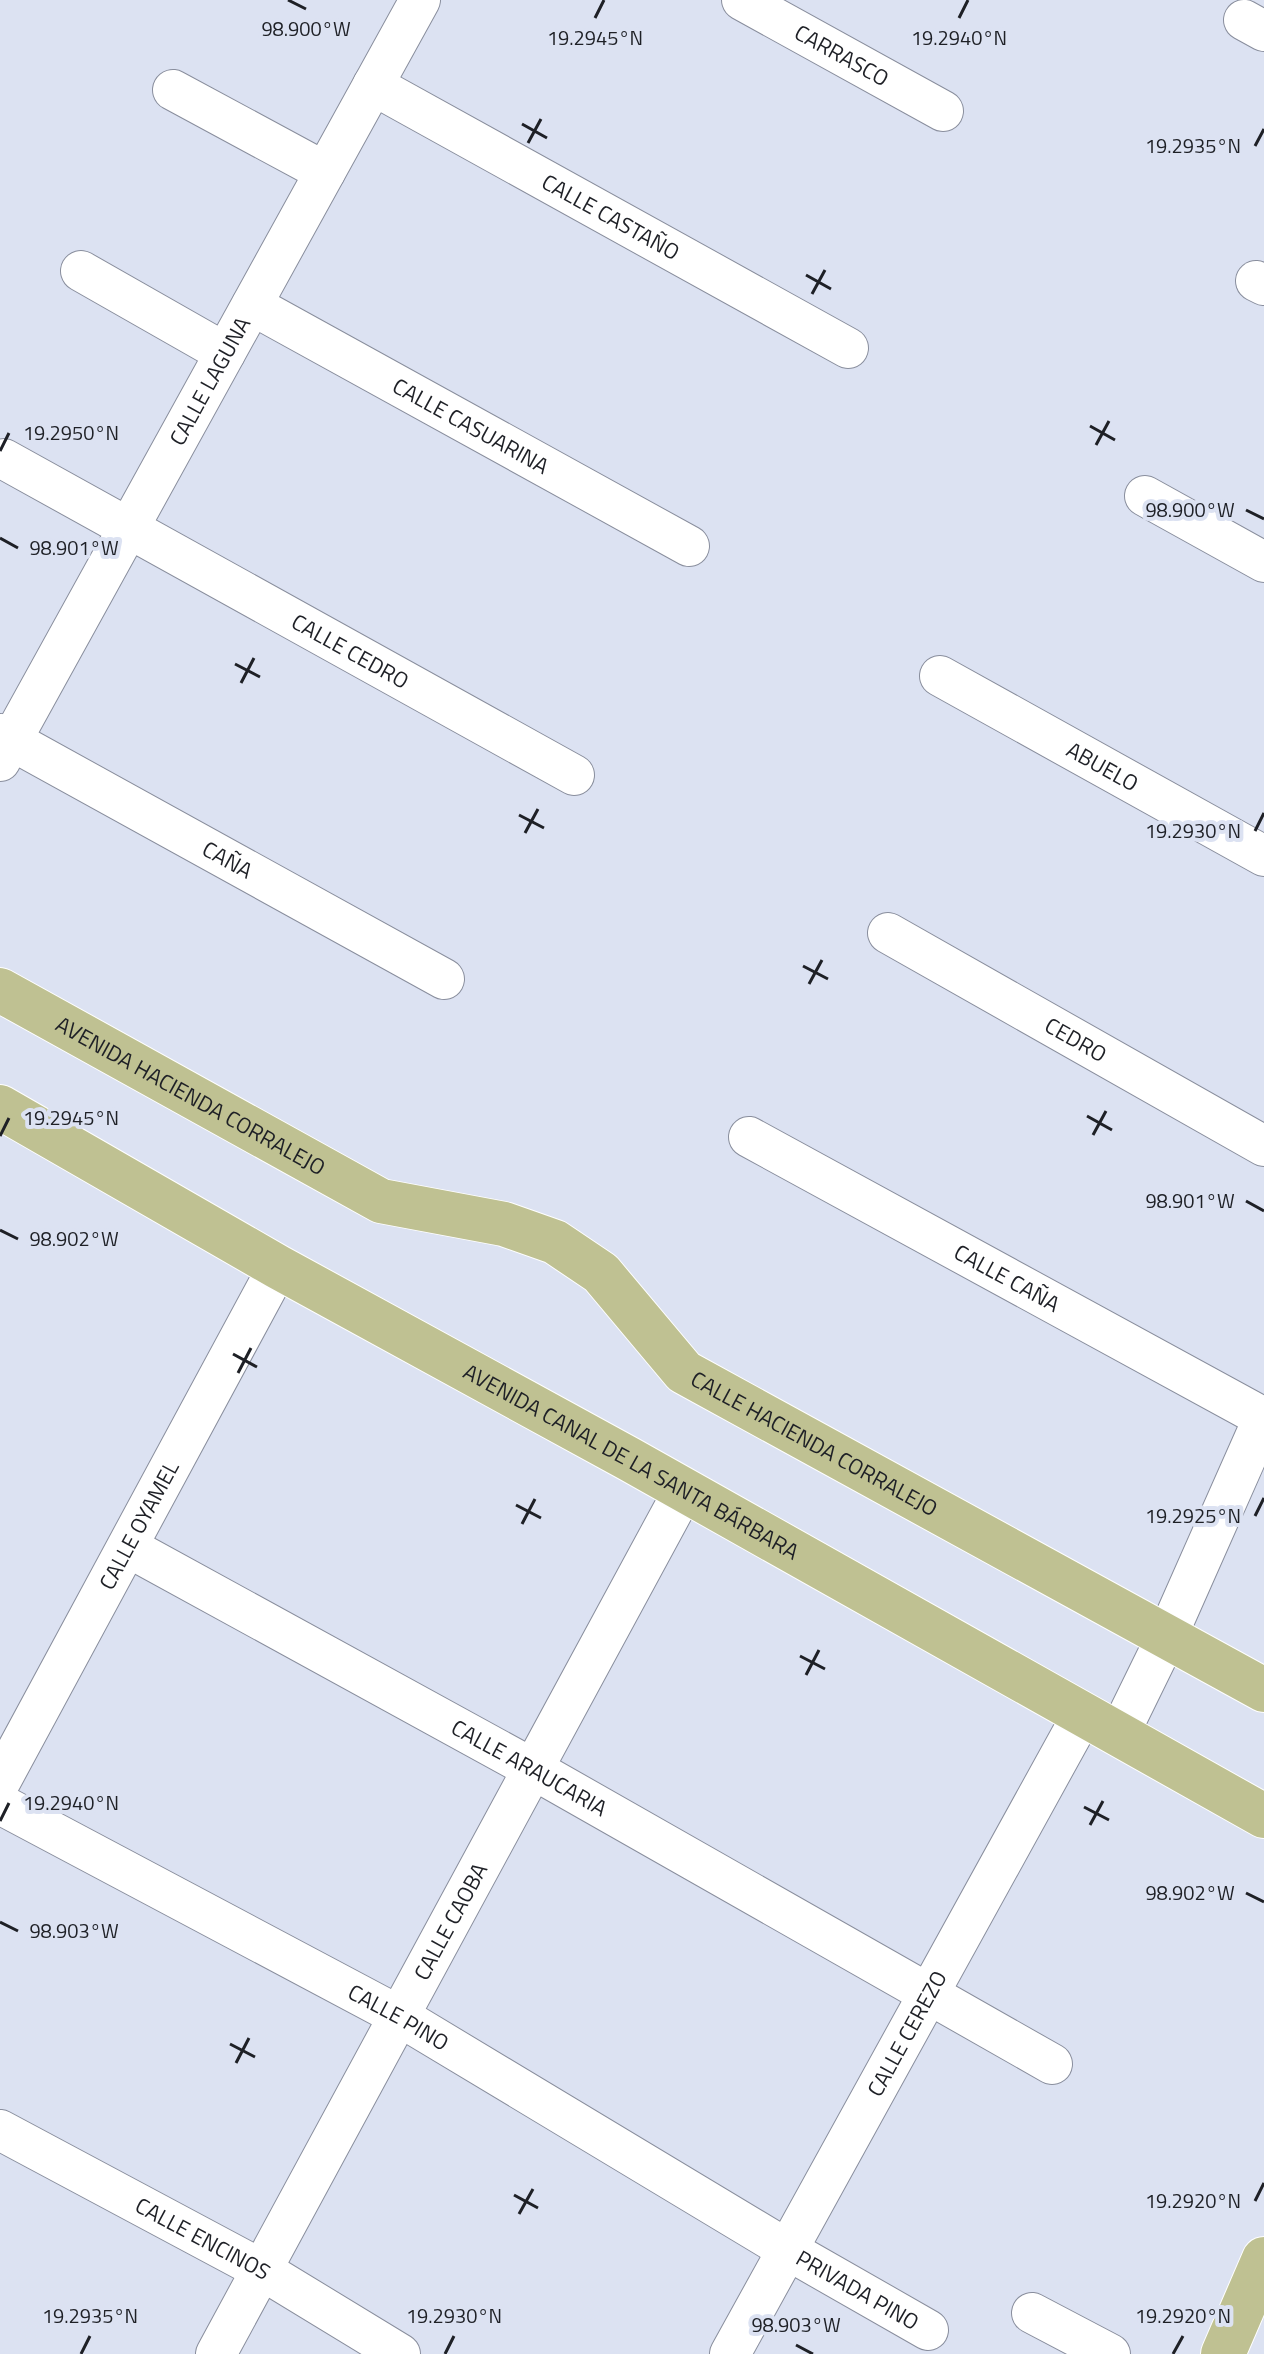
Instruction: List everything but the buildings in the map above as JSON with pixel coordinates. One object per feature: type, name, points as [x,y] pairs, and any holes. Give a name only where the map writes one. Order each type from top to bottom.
[{"type":"main road","name":"AVENIDA HACIENDA CORRALEJO","points":[[0,990],[381,1201]]},
{"type":"main road","name":"AVENIDA CANAL DE LA SANTA BÁRBARA","points":[[0,1107],[278,1267],[684,1490],[1264,1816]]},
{"type":"main road","name":"CALLE HACIENDA CORRALEJO","points":[[381,1201],[504,1224],[555,1242],[601,1273],[684,1372],[1264,1690]]},
{"type":"main road","points":[[1223,2354],[1264,2259]]},
{"type":"street","name":"CALLE LAGUNA","points":[[4,745],[128,528],[420,0]]},
{"type":"street","name":"CARRASCO","points":[[742,0],[943,111]]},
{"type":"street","name":"CALLE CASTAÑO","points":[[373,85],[848,348]]},
{"type":"street","points":[[173,90],[325,172]]},
{"type":"street","points":[[81,271],[225,353]]},
{"type":"street","name":"CALLE CASUARINA","points":[[252,305],[689,546]]},
{"type":"street","name":"CALLE CEDRO","points":[[4,459],[574,775]]},
{"type":"street","points":[[1145,496],[1264,562]]},
{"type":"street","name":"ABUELO","points":[[940,676],[1264,856]]},
{"type":"street","name":"CAÑA","points":[[4,745],[444,979]]},
{"type":"street","name":"CEDRO","points":[[888,933],[1264,1146]]},
{"type":"street","name":"CALLE CAÑA","points":[[749,1137],[1264,1418]]},
{"type":"street","name":"CALLE OYAMEL","points":[[0,1782],[278,1267]]},
{"type":"street","name":"CALLE CEREZO","points":[[730,2354],[928,1995],[1101,1724],[1167,1636],[1264,1418]]},
{"type":"street","name":"CALLE CAOBA","points":[[216,2354],[684,1490]]},
{"type":"street","name":"CALLE ARAUCARIA","points":[[128,1547],[533,1769],[1052,2064]]},
{"type":"street","name":"CALLE PINO","points":[[0,1804],[399,2016],[788,2250]]},
{"type":"street","name":"CALLE ENCINOS","points":[[0,2130],[262,2270],[400,2354]]},
{"type":"street","name":"PRIVADA PINO","points":[[788,2250],[928,2330]]},
{"type":"street","points":[[1032,2313],[1110,2354]]}]
